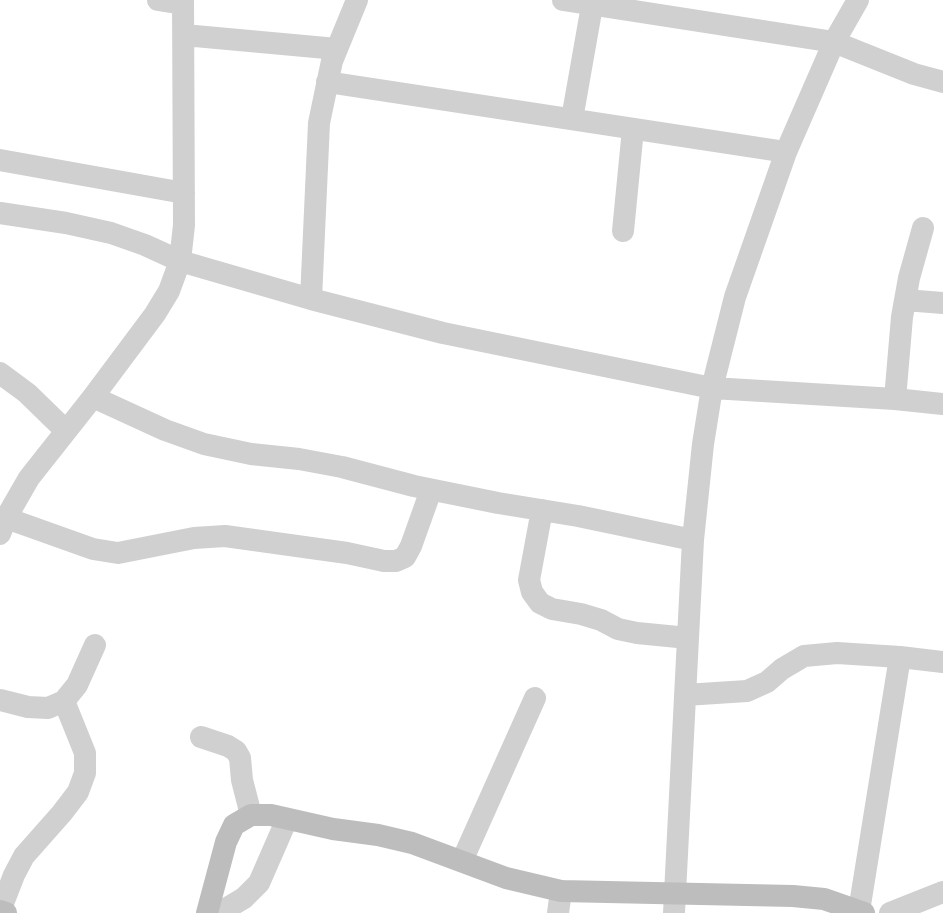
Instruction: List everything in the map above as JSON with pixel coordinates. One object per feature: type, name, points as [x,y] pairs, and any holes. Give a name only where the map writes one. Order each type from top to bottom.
[{"type":"street","points":[[158,0],[183,2],[184,224],[180,261],[169,291],[155,314],[93,397],[29,478],[3,526],[93,549],[118,553],[194,538],[225,536],[347,553],[384,561],[396,561],[405,557],[411,546],[431,490]]},
{"type":"street","points":[[312,299],[319,123],[332,61],[357,0]]},
{"type":"street","points":[[563,0],[592,2],[834,42],[914,74],[943,82]]},
{"type":"street","points":[[674,904],[693,540],[712,388],[735,297],[786,152],[834,42],[858,0]]},
{"type":"street","points":[[572,119],[592,2]]},
{"type":"street","points":[[184,35],[337,49]]},
{"type":"street","points":[[327,82],[786,152]]},
{"type":"street","points":[[623,231],[633,129]]},
{"type":"street","points":[[0,160],[184,193]]},
{"type":"street","points":[[0,213],[66,223],[111,233],[145,245],[180,261],[312,299],[443,333],[712,388],[895,399],[943,404]]},
{"type":"street","points":[[895,399],[902,317],[908,278],[923,228]]},
{"type":"street","points":[[905,300],[943,302]]},
{"type":"street","points":[[0,373],[27,393],[66,431]]},
{"type":"street","points":[[93,397],[165,430],[204,444],[251,454],[299,459],[342,467],[431,490],[578,516],[693,540]]},
{"type":"street","points":[[542,510],[529,580],[532,592],[540,603],[552,609],[581,614],[600,620],[618,629],[637,633],[688,638]]},
{"type":"street","points":[[0,700],[28,707],[48,708],[64,701],[77,685],[95,645]]},
{"type":"street","points":[[685,695],[747,691],[767,682],[782,669],[804,656],[837,654],[900,657],[943,662]]},
{"type":"street","points":[[207,913],[226,842],[234,825],[251,815],[271,815],[333,829],[378,835],[412,843],[506,878],[561,891],[674,904],[793,896],[824,899],[861,912],[900,657]]},
{"type":"street","points":[[462,861],[535,698]]},
{"type":"street","points":[[6,913],[0,911],[14,874],[24,856],[62,813],[78,792],[85,773],[84,753],[64,701]]},
{"type":"street","points":[[201,737],[236,750],[240,758],[242,780],[251,815]]},
{"type":"street","points":[[219,913],[244,898],[258,883],[286,819]]},
{"type":"street","points":[[558,913],[561,891]]},
{"type":"street","points":[[890,913],[943,892]]}]
